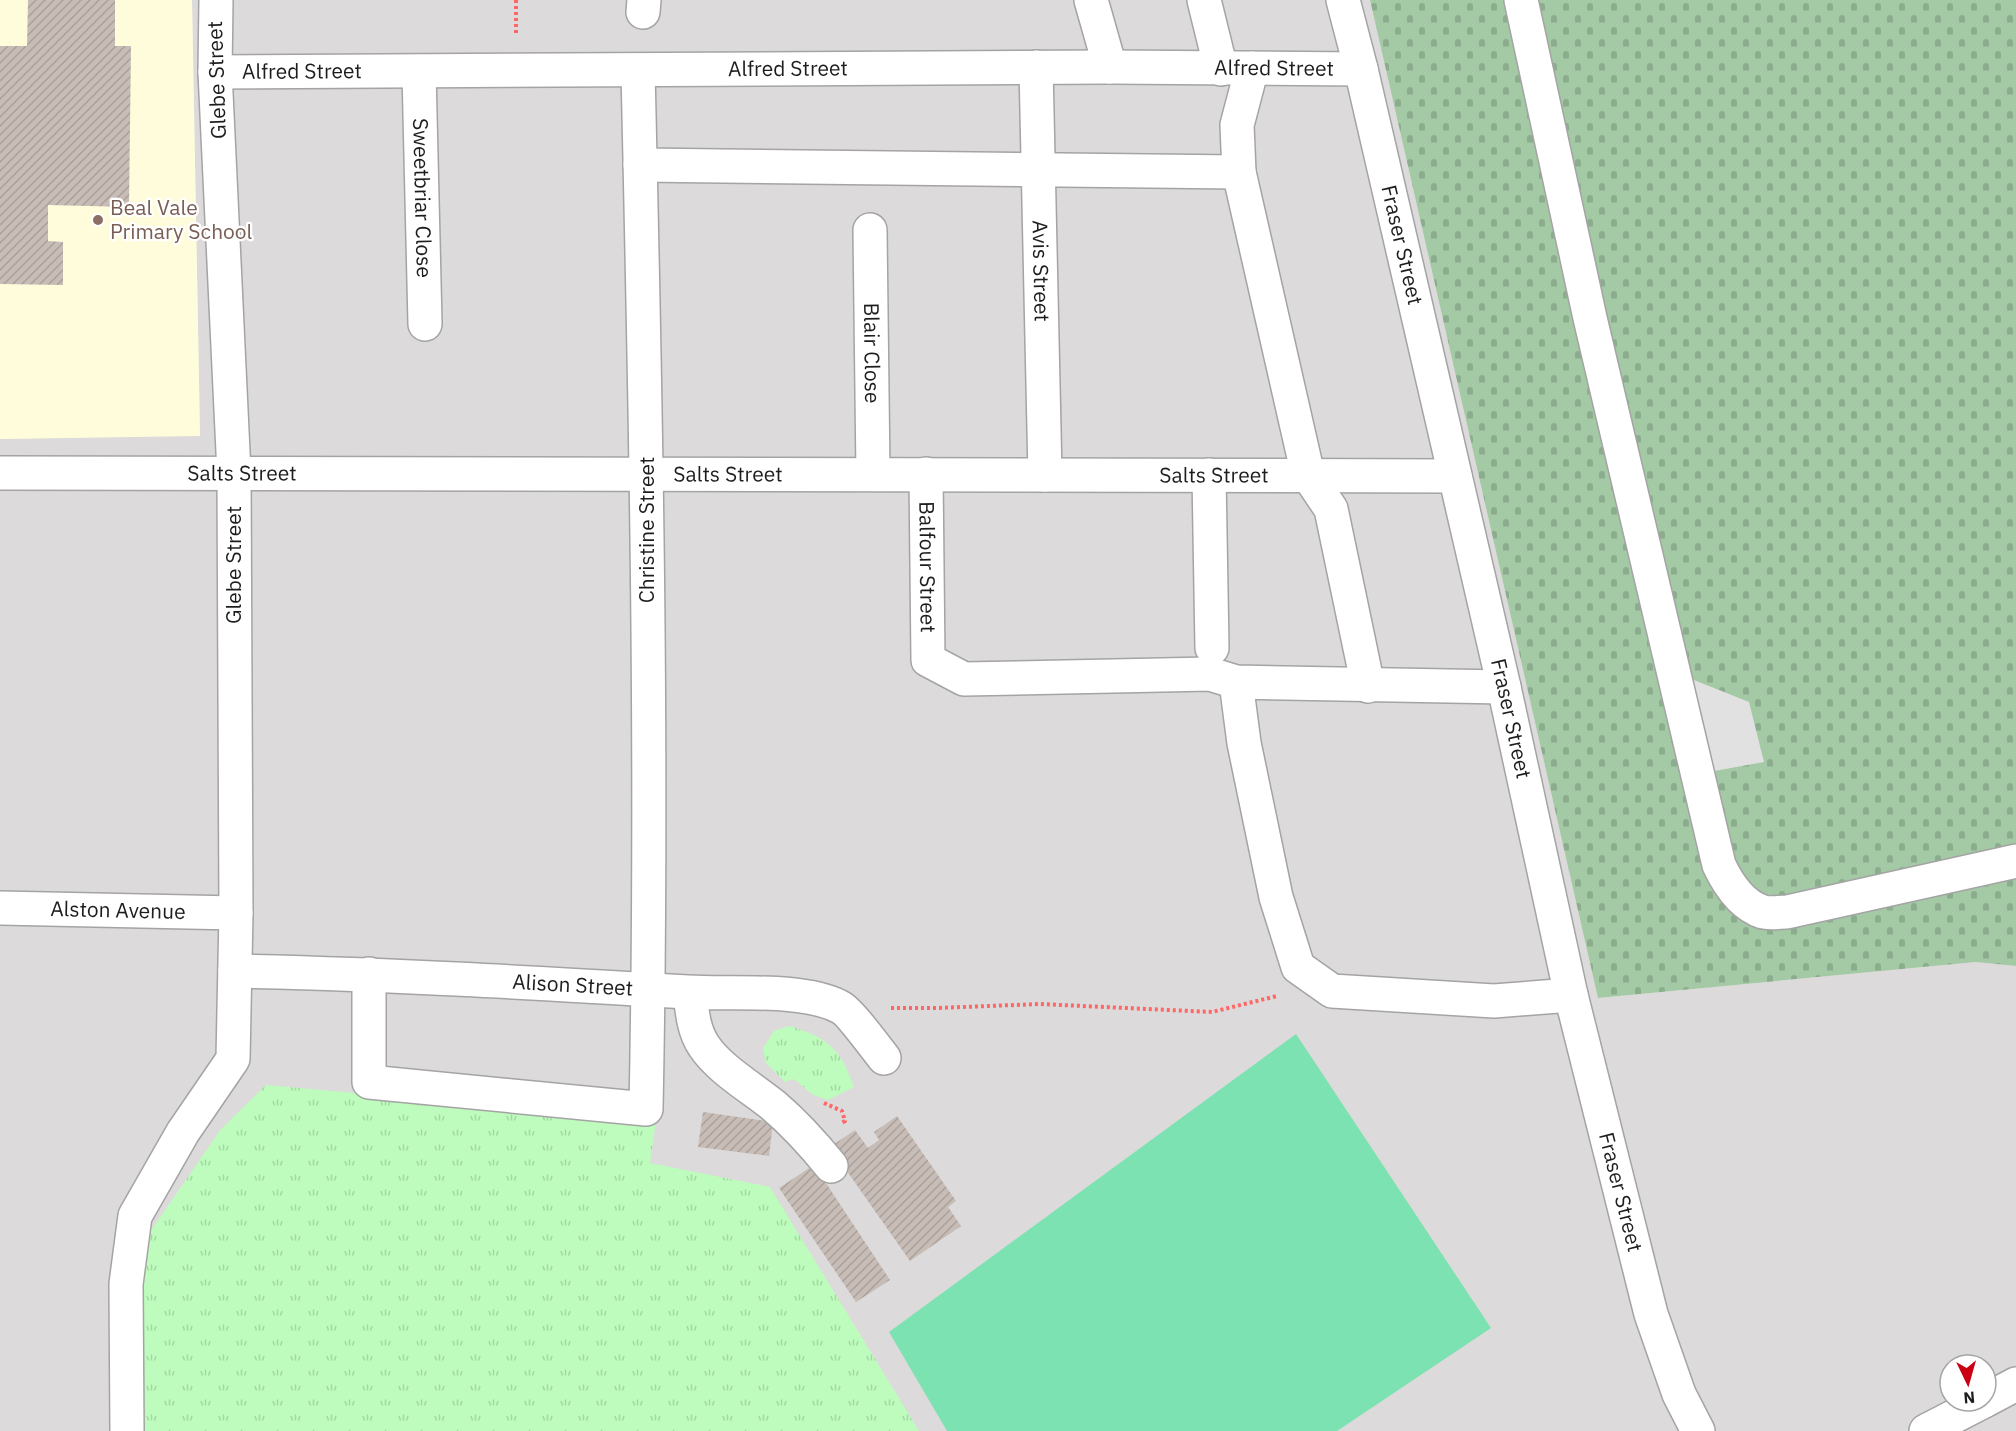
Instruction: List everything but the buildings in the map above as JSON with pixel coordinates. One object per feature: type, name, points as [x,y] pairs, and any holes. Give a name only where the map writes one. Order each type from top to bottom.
[{"type":"street","name":"Glebe Street","points":[[127,1431],[126,1284],[135,1216],[183,1132],[233,1059],[236,913],[234,473],[215,72],[216,0]]},
{"type":"street","points":[[1091,0],[1110,67]]},
{"type":"street","points":[[1204,0],[1237,69],[1239,172],[1308,475],[1331,509],[1368,686]]},
{"type":"street","name":"Fraser Street","points":[[1343,0],[1504,687],[1571,995],[1651,1314],[1679,1394],[1698,1431]]},
{"type":"street","points":[[1521,0],[1590,318],[1719,865],[1731,888],[1764,913],[1787,912],[2016,861]]},
{"type":"street","name":"Alfred Street","points":[[215,72],[1036,67],[1361,69]]},
{"type":"street","name":"Avis Street","points":[[1036,67],[1045,475]]},
{"type":"street","name":"Christine Street","points":[[369,974],[369,1082],[646,1109],[648,990],[647,474],[638,71]]},
{"type":"street","name":"Sweetbriar Close","points":[[419,72],[425,324]]},
{"type":"street","points":[[640,165],[1239,172]]},
{"type":"street","name":"Blair Close","points":[[870,230],[873,474]]},
{"type":"street","name":"Salts Street","points":[[0,473],[1455,476]]},
{"type":"street","name":"Balfour Street","points":[[926,474],[928,660],[964,679],[1210,674],[1236,682]]},
{"type":"street","points":[[1209,475],[1212,648]]},
{"type":"street","points":[[1504,687],[1236,682],[1244,743],[1276,897],[1298,967],[1332,991],[1494,1001],[1571,995]]},
{"type":"street","name":"Alston Avenue","points":[[0,908],[236,913]]},
{"type":"street","name":"Alison Street","points":[[235,971],[369,974],[690,993],[776,994],[816,999],[842,1007]]},
{"type":"street","points":[[690,993],[693,1017],[704,1046],[720,1064],[776,1108],[812,1143],[831,1166]]},
{"type":"street","points":[[842,1007],[884,1058]]},
{"type":"street","points":[[1998,1393],[2016,1384]]},
{"type":"street","points":[[1926,1431],[1960,1413]]},
{"type":"path","points":[[516,0],[517,41]]},
{"type":"path","points":[[842,1007],[937,1008],[1040,1004],[1212,1012],[1280,995],[1311,976]]},
{"type":"shaded area","name":"Beal Vale Primary School","points":[[0,0],[192,0],[200,436],[0,439]]},
{"type":"shaded area","points":[[192,0],[1370,0],[1598,998],[1976,962],[2016,966],[2016,1431],[0,1431],[0,439],[200,435]]},
{"type":"shaded area","points":[[1674,672],[1749,702],[1764,762],[1698,774]]},
{"type":"green space","points":[[1370,0],[2016,0],[2016,966],[1976,962],[1598,998]]},
{"type":"green space","points":[[789,1026],[813,1035],[831,1046],[844,1063],[854,1087],[828,1100],[813,1095],[794,1079],[785,1082],[765,1062],[763,1048],[774,1031]]},
{"type":"green space","points":[[1296,1034],[1491,1328],[1337,1431],[947,1431],[889,1332]]},
{"type":"green space","points":[[266,1085],[656,1120],[650,1163],[770,1187],[919,1431],[141,1431],[143,1242],[221,1129]]},
{"type":"place","name":"Beal Vale Primary School","points":[[98,220]]}]
